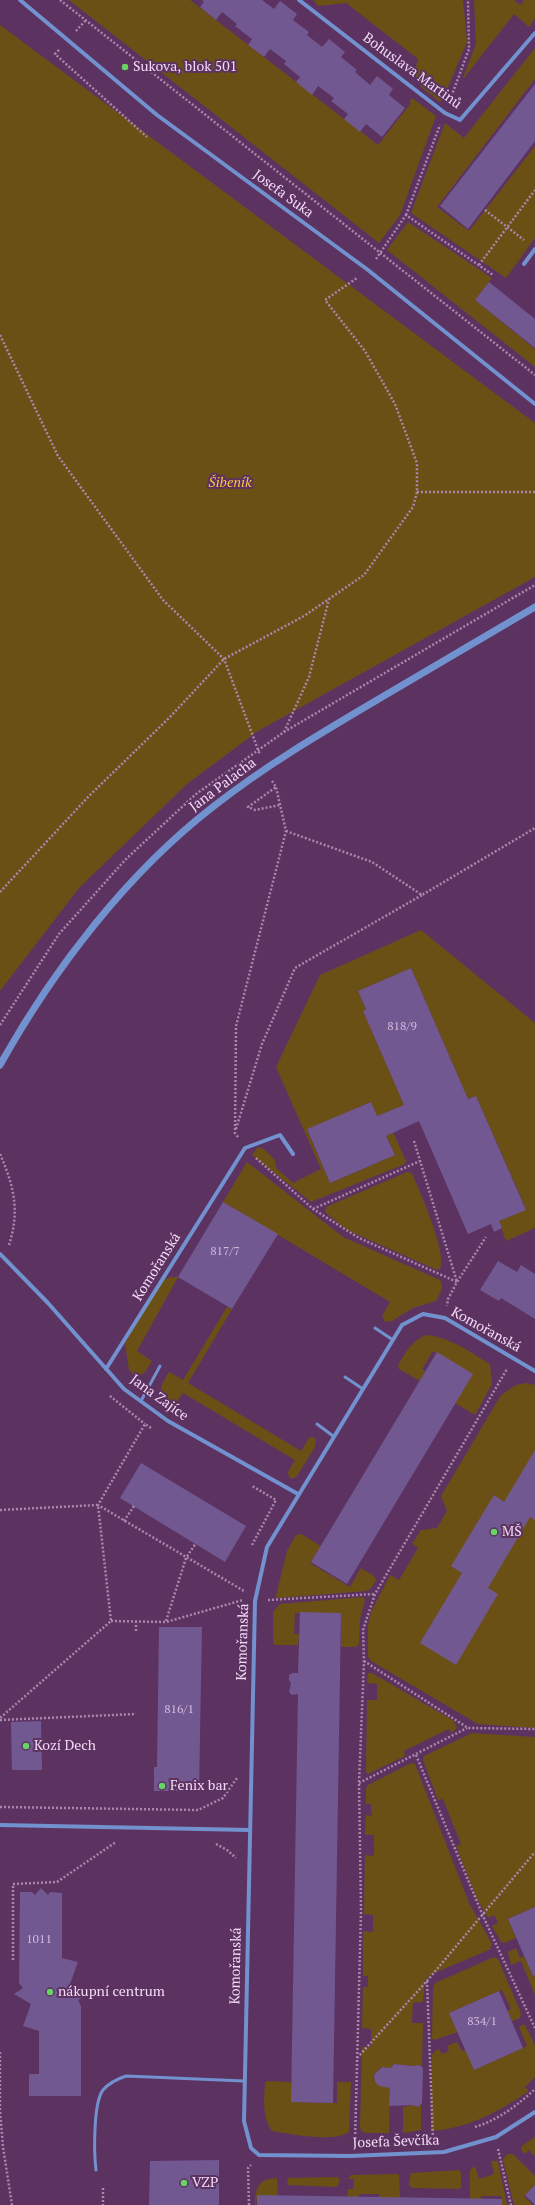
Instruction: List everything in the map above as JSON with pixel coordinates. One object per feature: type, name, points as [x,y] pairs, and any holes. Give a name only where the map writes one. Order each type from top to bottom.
[{"type":"street","name":"Josefa Suka","points":[[20,0],[157,115],[368,270],[535,404]]},
{"type":"street","name":"Bohuslava Martinů","points":[[299,0],[445,113],[460,120],[535,33]]},
{"type":"street","points":[[524,264],[535,249]]},
{"type":"street","name":"Jana Palacha","points":[[0,1065],[17,1034],[75,950],[140,872],[213,806],[287,753],[535,607]]},
{"type":"street","points":[[245,1148],[280,1135],[293,1154]]},
{"type":"street","name":"Komořanská","points":[[106,1368],[245,1148]]},
{"type":"street","name":"Jana Zajíce","points":[[0,1254],[124,1389],[168,1421],[298,1494]]},
{"type":"street","name":"Komořanská","points":[[259,2156],[251,2148],[244,2121],[244,2081],[255,1601],[267,1547],[333,1436],[402,1325],[423,1314],[445,1318],[535,1371]]},
{"type":"street","points":[[0,1825],[250,1830]]},
{"type":"street","name":"Josefa Ševčíka","points":[[259,2156],[350,2156],[444,2152],[496,2137],[535,2112]]},
{"type":"lane","points":[[375,1328],[393,1340]]},
{"type":"lane","points":[[141,1401],[160,1366]]},
{"type":"lane","points":[[346,1377],[363,1389]]},
{"type":"lane","points":[[317,1424],[333,1436]]},
{"type":"lane","points":[[96,2170],[95,2142],[99,2099],[102,2092],[116,2080],[126,2076],[244,2081]]},
{"type":"path","points":[[60,0],[535,375]]},
{"type":"path","points":[[56,54],[147,137]]},
{"type":"path","points":[[479,265],[535,190]]},
{"type":"path","points":[[0,892],[88,797],[170,717],[224,659],[304,616],[364,575],[413,507],[417,492],[417,463],[394,404],[365,351],[325,300],[368,270],[406,215],[411,202]]},
{"type":"path","points":[[485,210],[530,244]]},
{"type":"path","points":[[406,215],[493,275]]},
{"type":"path","points":[[0,335],[58,456],[163,600],[224,659],[257,750],[276,788],[286,831],[236,1026],[235,1133],[245,1148],[313,1209],[359,1238],[457,1282]]},
{"type":"path","points":[[417,492],[535,492]]},
{"type":"path","points":[[284,732],[309,677],[330,598]]},
{"type":"path","points":[[276,788],[248,807],[255,810],[280,805]]},
{"type":"path","points":[[235,1133],[262,1044],[295,968],[535,828]]},
{"type":"path","points":[[286,831],[372,862],[422,895]]},
{"type":"path","points":[[414,1141],[457,1282]]},
{"type":"path","points":[[0,1154],[9,1175],[16,1204],[13,1233],[5,1258]]},
{"type":"path","points":[[313,1209],[420,1161]]},
{"type":"path","points":[[445,1318],[448,1299],[457,1282],[486,1238]]},
{"type":"path","points":[[350,2156],[354,2149],[362,1911],[359,1783],[364,1661],[363,1630],[375,1594],[514,1358]]},
{"type":"path","points":[[110,1621],[98,1505],[145,1424],[152,1428]]},
{"type":"path","points":[[248,1484],[276,1500],[252,1541],[251,1548]]},
{"type":"path","points":[[0,1510],[98,1505],[244,1591]]},
{"type":"path","points":[[124,1521],[134,1506]]},
{"type":"path","points":[[166,1622],[186,1558],[196,1544]]},
{"type":"path","points":[[243,1600],[245,1584]]},
{"type":"path","points":[[0,1719],[110,1621],[166,1622],[243,1600],[255,1601],[375,1594]]},
{"type":"path","points":[[136,1622],[136,1631]]},
{"type":"path","points":[[364,1661],[468,1728]]},
{"type":"path","points":[[0,1719],[136,1714]]},
{"type":"path","points":[[359,1783],[468,1728],[535,1729]]},
{"type":"path","points":[[416,1755],[483,1916],[535,2028]]},
{"type":"path","points":[[0,1807],[198,1810],[223,1798],[239,1774]]},
{"type":"path","points":[[13,1960],[13,1884],[57,1882],[122,1838]]},
{"type":"path","points":[[357,2058],[427,1981],[483,1916],[535,1852]]},
{"type":"path","points":[[427,1981],[433,2153]]},
{"type":"path","points":[[0,2052],[0,2110],[3,2147],[12,2205]]},
{"type":"path","points":[[471,2128],[486,2124],[522,2102],[535,2089]]},
{"type":"path","points":[[496,2137],[511,2205]]},
{"type":"path","points":[[433,2141],[441,2138]]},
{"type":"path","points":[[249,2205],[248,2168],[259,2156]]},
{"type":"path","points":[[103,2188],[103,2205]]},
{"type":"green space","points":[[69,0],[190,0],[378,145],[411,103],[409,102],[412,98],[436,116],[400,215],[379,243]]},
{"type":"green space","points":[[313,0],[463,0],[467,42],[446,92],[440,102],[421,87],[414,74],[418,59],[346,3],[318,6]]},
{"type":"green space","points":[[474,0],[514,0],[520,5],[524,0],[535,0],[535,19],[529,27],[514,14],[463,78],[476,44]]},
{"type":"green space","name":"Šibeník","points":[[0,25],[535,423],[535,577],[258,731],[187,784],[79,888],[0,991]]},
{"type":"green space","points":[[535,48],[535,79],[437,207],[469,231],[535,146],[535,238],[506,278],[411,213],[445,123],[464,138]]},
{"type":"green space","points":[[408,222],[492,278],[475,300],[535,349],[535,367],[387,250]]},
{"type":"green space","points":[[421,930],[535,1023],[535,1228],[506,1241],[499,1221],[526,1209],[476,1096],[468,1099],[411,968],[358,991],[366,1009],[363,1011],[404,1105],[377,1116],[370,1102],[307,1130],[330,1183],[395,1155],[386,1136],[393,1132],[406,1161],[405,1164],[311,1202],[252,1155],[258,1147],[264,1149],[275,1160],[276,1168],[293,1183],[321,1169],[276,1067],[320,975]]},
{"type":"green space","points":[[247,1162],[343,1237],[440,1280],[442,1288],[436,1301],[413,1308],[392,1321],[385,1322],[382,1316],[390,1302],[223,1202]]},
{"type":"green space","points":[[407,1172],[412,1173],[437,1237],[441,1261],[440,1269],[437,1270],[347,1230],[325,1212],[326,1207]]},
{"type":"green space","points":[[170,1277],[178,1277],[137,1351],[152,1361],[145,1372],[136,1378],[129,1370],[125,1343],[162,1281]]},
{"type":"green space","points":[[227,1307],[232,1309],[188,1383],[301,1451],[309,1438],[313,1437],[316,1439],[315,1447],[297,1476],[293,1479],[289,1477],[288,1472],[295,1460],[183,1393],[173,1406],[163,1402],[161,1390],[164,1380],[169,1372],[183,1380]]},
{"type":"green space","points":[[426,1335],[435,1336],[452,1342],[490,1364],[492,1384],[475,1415],[455,1403],[472,1374],[433,1351],[422,1369],[425,1371],[420,1381],[399,1369],[398,1365],[409,1347],[416,1340]]},
{"type":"green space","points":[[526,1383],[535,1385],[535,1728],[478,1724],[371,1661],[368,1657],[368,1625],[371,1612],[390,1575],[399,1580],[418,1548],[412,1544],[421,1530],[437,1528],[447,1511],[441,1496],[501,1395],[516,1385]]},
{"type":"green space","points":[[301,1534],[321,1546],[310,1563],[350,1587],[361,1568],[374,1576],[376,1581],[369,1590],[366,1591],[278,1598],[276,1596],[287,1551],[296,1535]]},
{"type":"green space","points":[[363,1597],[365,1600],[360,1619],[359,1644],[356,1647],[341,1647],[341,1614],[295,1613],[294,1634],[299,1634],[298,1645],[274,1645],[273,1612],[280,1604]]},
{"type":"green space","points":[[368,1673],[372,1673],[454,1721],[457,1728],[451,1733],[449,1729],[404,1751],[405,1756],[368,1774],[366,1772],[367,1700],[377,1700],[377,1684],[367,1683]]},
{"type":"green space","points":[[472,1733],[535,1737],[535,1907],[508,1919],[516,1938],[504,1943],[501,1942],[492,1926],[498,1923],[494,1915],[488,1918],[477,1899],[456,1846],[461,1844],[443,1799],[438,1800],[423,1760],[424,1756]]},
{"type":"green space","points":[[411,1763],[415,1764],[469,1903],[492,1944],[489,1950],[432,1974],[425,1980],[423,2002],[413,2003],[412,2023],[423,2023],[422,2067],[419,2065],[412,2066],[394,2064],[391,2068],[381,2067],[374,2075],[375,2082],[379,2086],[390,2087],[389,2133],[366,2133],[361,2131],[360,2127],[362,2047],[371,2047],[371,2029],[362,2028],[363,1987],[368,1987],[368,1976],[363,1976],[363,1931],[373,1932],[373,1915],[364,1914],[365,1855],[374,1856],[374,1835],[365,1835],[366,1815],[372,1816],[371,1804],[366,1804],[366,1788],[368,1785]]},
{"type":"green space","points":[[516,1948],[520,1958],[524,1956],[533,1976],[535,1975],[535,1995],[521,1961],[511,1965],[508,1952]]},
{"type":"green space","points":[[494,1957],[498,1959],[521,2013],[520,2018],[512,2021],[507,2011],[511,2009],[502,1990],[449,2013],[458,2032],[434,2040],[432,2038],[433,1988],[435,1983]]},
{"type":"green space","points":[[525,2025],[535,2045],[535,2077],[525,2087],[529,2091],[495,2112],[472,2122],[447,2129],[434,2131],[431,2129],[432,2055],[434,2052],[439,2049],[442,2054],[449,2051],[447,2046],[457,2042],[462,2051],[466,2050],[474,2070],[527,2046],[519,2027]]},
{"type":"green space","points":[[267,2081],[291,2082],[291,2102],[333,2103],[337,2103],[337,2082],[351,2082],[349,2132],[333,2137],[311,2137],[272,2131],[264,2108],[265,2083]]},
{"type":"green space","points":[[421,2104],[421,2130],[403,2133],[403,2107],[412,2105],[418,2107]]},
{"type":"green space","points":[[535,2137],[535,2156],[529,2150],[525,2154],[521,2150],[522,2146]]},
{"type":"green space","points":[[507,2154],[513,2154],[535,2176],[535,2185],[524,2196],[533,2205],[514,2205],[503,2160]]},
{"type":"green space","points":[[491,2161],[498,2161],[507,2205],[502,2205],[502,2196],[481,2196],[481,2200],[470,2199],[470,2170],[475,2166],[479,2179],[494,2174]]},
{"type":"green space","points":[[459,2170],[461,2172],[461,2187],[459,2189],[412,2188],[409,2185],[411,2173]]},
{"type":"green space","points":[[399,2174],[400,2198],[379,2198],[379,2194],[359,2194],[358,2198],[347,2197],[348,2189],[353,2189],[354,2179],[348,2179],[351,2175]]},
{"type":"green space","points":[[338,2177],[340,2180],[337,2187],[287,2185],[288,2178]]},
{"type":"green space","points":[[277,2178],[278,2196],[257,2196],[255,2205],[257,2189],[262,2182]]},
{"type":"building","points":[[202,0],[262,0],[274,9],[280,1],[297,14],[293,20],[309,32],[307,35],[322,47],[329,39],[345,52],[341,57],[357,70],[355,72],[370,85],[377,76],[393,89],[389,95],[405,108],[382,137],[366,124],[360,132],[344,119],[348,114],[331,101],[334,98],[318,86],[312,95],[296,82],[300,77],[284,64],[286,61],[270,49],[264,57],[248,45],[252,39],[235,26],[237,24],[222,12],[216,20],[200,7],[204,2]]},
{"type":"building","points":[[535,84],[535,141],[468,229],[440,206]]},
{"type":"building","points":[[489,282],[535,319],[535,348],[475,300]]},
{"type":"building","points":[[411,968],[468,1099],[476,1096],[526,1210],[499,1221],[502,1228],[494,1232],[491,1224],[468,1234],[419,1121],[386,1136],[395,1155],[330,1183],[307,1129],[371,1102],[377,1116],[404,1105],[363,1011],[366,1009],[358,991]]},
{"type":"building","points":[[223,1202],[278,1234],[232,1309],[178,1277]]},
{"type":"building","points":[[498,1261],[517,1272],[521,1265],[535,1274],[535,1319],[501,1298],[499,1301],[480,1290]]},
{"type":"building","points":[[437,1352],[473,1374],[347,1584],[311,1562]]},
{"type":"building","points":[[535,1450],[535,1520],[530,1517],[488,1588],[498,1594],[456,1665],[420,1643],[462,1573],[451,1566],[494,1495],[504,1502]]},
{"type":"building","points":[[141,1463],[246,1526],[225,1562],[120,1498]]},
{"type":"building","points":[[300,1612],[341,1613],[333,2103],[291,2102],[298,1694],[292,1695],[289,1692],[291,1683],[289,1680],[289,1675],[298,1673]]},
{"type":"building","points":[[159,1627],[202,1627],[199,1791],[154,1791],[154,1767],[157,1767]]},
{"type":"building","name":"Kozí Dech","points":[[41,1721],[42,1770],[12,1770],[11,1722]]},
{"type":"building","name":"nákupní centrum","points":[[41,1888],[48,1895],[50,1892],[62,1893],[62,1958],[78,1962],[70,1984],[87,1995],[78,2000],[81,2006],[81,2096],[29,2096],[29,2074],[39,2074],[39,2031],[23,2026],[31,2004],[14,1994],[23,1988],[19,1983],[20,1892],[32,1892],[35,1895]]},
{"type":"building","points":[[535,1907],[535,1975],[533,1976],[508,1919]]},
{"type":"building","points":[[499,1991],[523,2048],[474,2070],[449,2013]]},
{"type":"building","points":[[394,2064],[412,2066],[419,2065],[423,2068],[422,2103],[418,2107],[412,2105],[389,2106],[390,2088],[379,2086],[375,2082],[374,2075],[382,2067],[391,2068]]},
{"type":"building","name":"VZP","points":[[219,2160],[219,2205],[149,2205],[150,2161]]},
{"type":"building","points":[[535,2185],[535,2205],[525,2195]]},
{"type":"building","points":[[257,2195],[502,2199],[502,2205],[257,2205]]},
{"type":"place","name":"Sukova, blok 501","points":[[125,67]]},
{"type":"place","name":"MŠ","points":[[494,1532]]},
{"type":"place","name":"Kozí Dech","points":[[26,1746]]},
{"type":"place","name":"Fenix bar","points":[[162,1786]]},
{"type":"place","name":"nákupní centrum","points":[[50,1992]]},
{"type":"place","name":"VZP","points":[[184,2183]]}]
